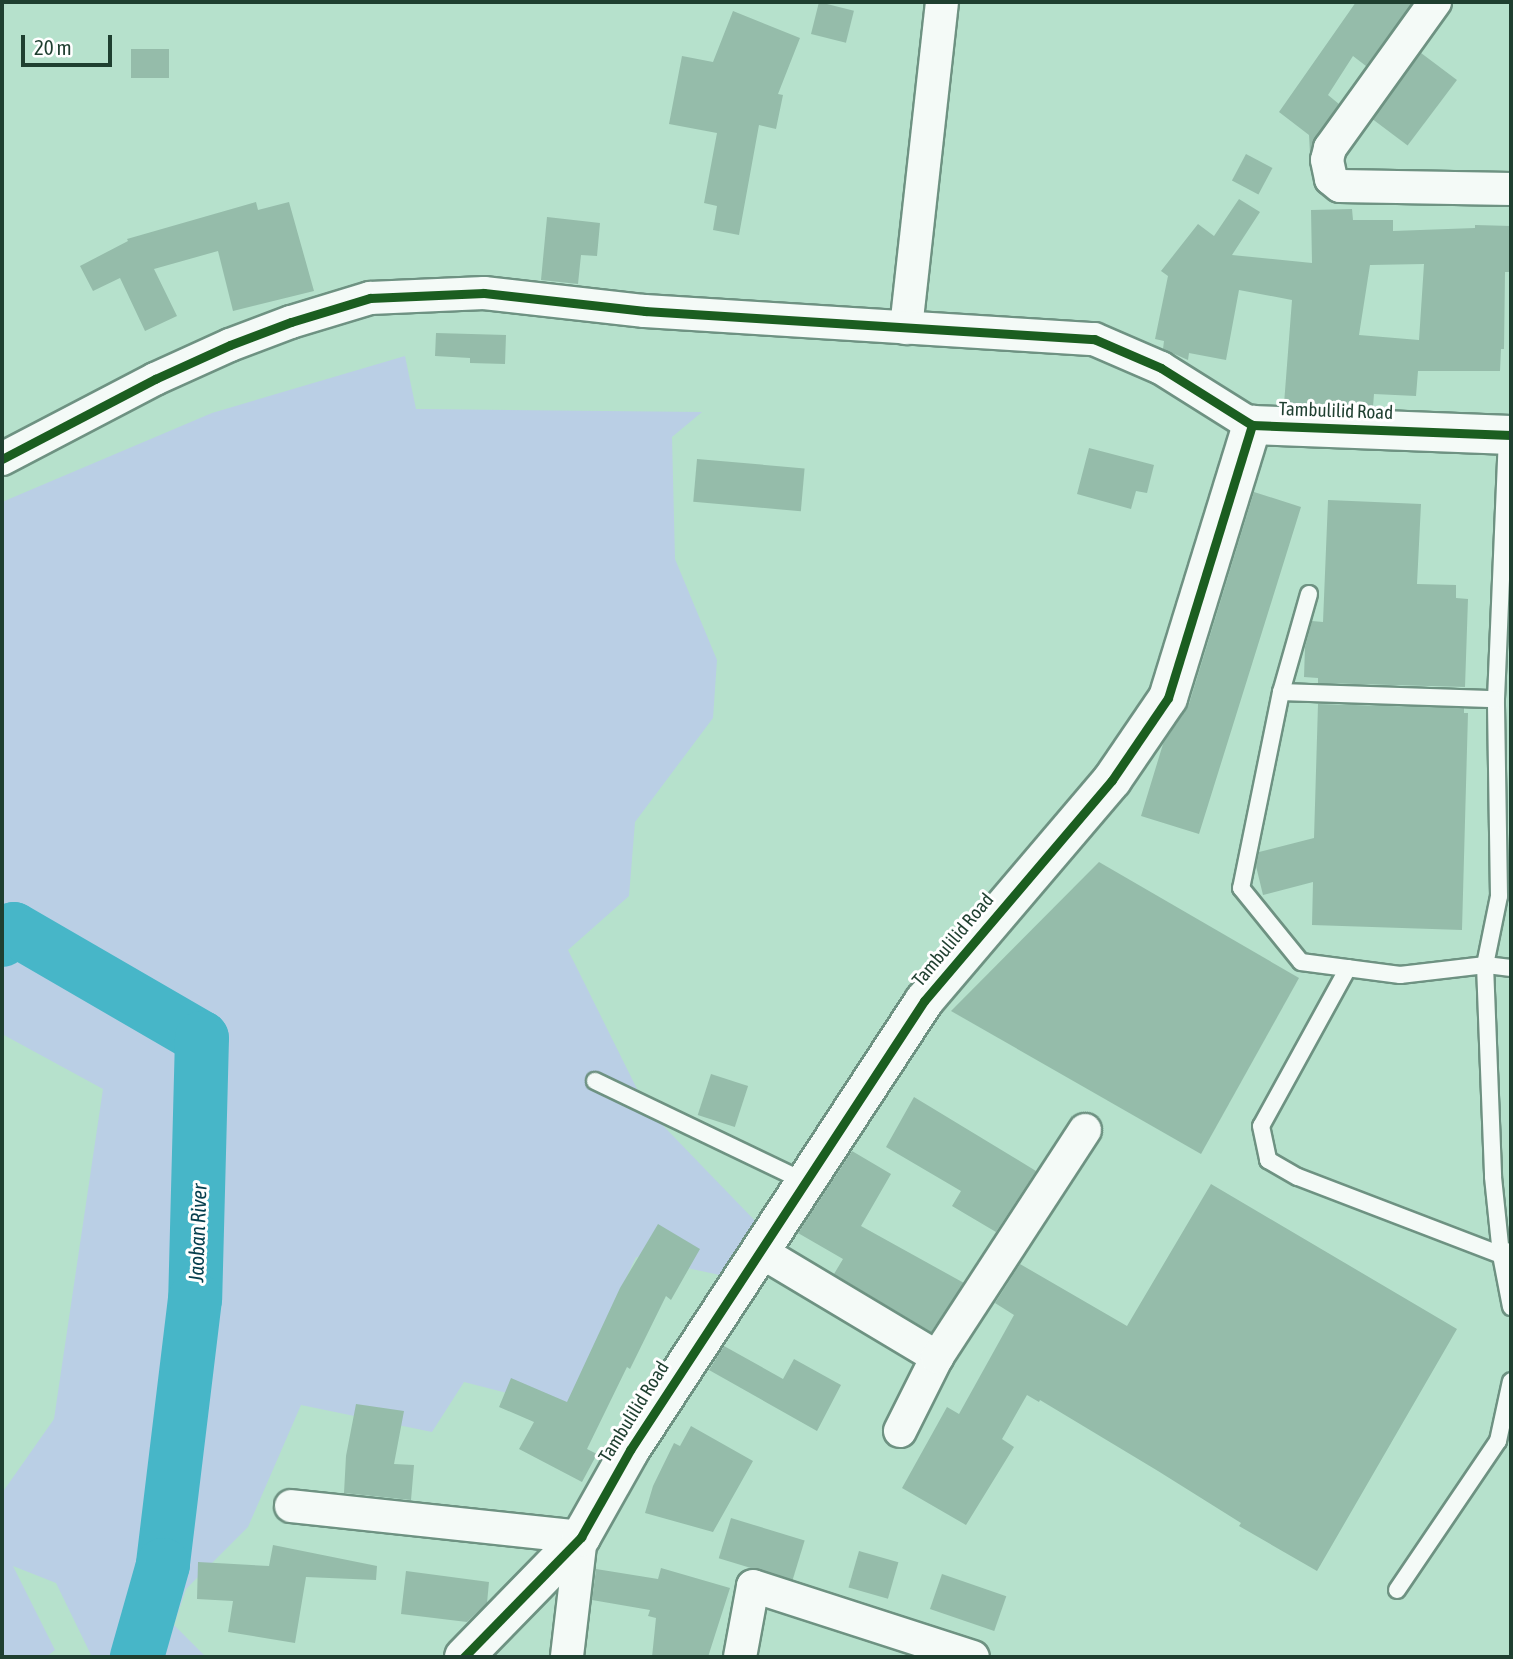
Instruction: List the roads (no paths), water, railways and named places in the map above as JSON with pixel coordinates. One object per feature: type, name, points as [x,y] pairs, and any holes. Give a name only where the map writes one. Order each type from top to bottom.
[{"type":"street","points":[[906,328],[942,2]]},
{"type":"street","points":[[1435,2],[1330,148],[1327,160],[1331,179],[1340,186],[1511,189]]},
{"type":"street","points":[[2,459],[155,379],[230,345],[370,298],[484,293],[645,311],[1094,339],[1161,369],[1252,425]]},
{"type":"street","name":"Tambulilid Road","points":[[464,1657],[582,1537],[630,1450],[758,1250],[924,1001],[1112,780],[1168,698],[1252,425],[1509,435]]},
{"type":"street","points":[[900,1430],[937,1357],[1085,1130]]},
{"type":"street","points":[[758,1250],[937,1357]]},
{"type":"street","points":[[291,1506],[582,1537],[567,1657]]},
{"type":"street","points":[[740,1657],[753,1586],[973,1657]]},
{"type":"lane","points":[[1509,435],[1506,557],[1496,699],[1499,896],[1485,965],[1493,1177],[1506,1253],[1511,1307]]},
{"type":"lane","points":[[1309,594],[1281,692],[1241,888],[1301,962],[1400,975],[1485,965],[1511,968]]},
{"type":"lane","points":[[1281,692],[1496,699]]},
{"type":"lane","points":[[1348,968],[1261,1126],[1268,1160],[1298,1177],[1506,1253]]},
{"type":"lane","points":[[595,1082],[804,1181]]},
{"type":"lane","points":[[1397,1590],[1498,1441],[1511,1381]]},
{"type":"waterway","name":"Jaoban River","points":[[2,940],[14,929],[202,1038],[195,1299],[163,1565],[137,1657]]}]
